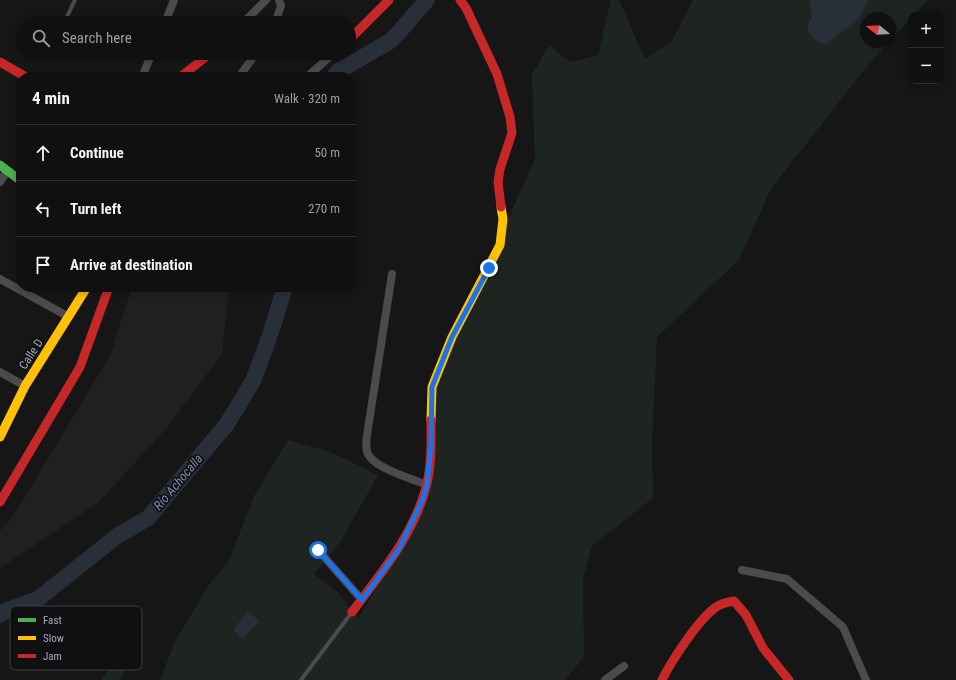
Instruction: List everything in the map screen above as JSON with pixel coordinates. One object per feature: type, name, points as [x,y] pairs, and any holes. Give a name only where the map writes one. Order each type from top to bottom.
[{"type":"street","points":[[168,16],[174,0]]},
{"type":"street","points":[[278,16],[281,6],[280,0]]},
{"type":"street","points":[[356,33],[389,0]]},
{"type":"street","points":[[352,612],[399,549],[422,501],[427,485],[431,445],[432,387],[452,337],[500,245],[503,220],[499,176],[512,133],[510,117],[497,74],[466,8],[460,0]]},
{"type":"street","points":[[249,16],[260,2]]},
{"type":"street","points":[[144,72],[149,60]]},
{"type":"street","points":[[186,72],[202,60]]},
{"type":"street","points":[[243,72],[251,60]]},
{"type":"street","points":[[313,72],[326,60]]},
{"type":"street","points":[[0,62],[17,72]]},
{"type":"street","points":[[0,182],[3,168],[16,177]]},
{"type":"street","points":[[392,274],[367,435],[367,452],[370,458],[379,464],[427,485]]},
{"type":"street","points":[[0,279],[16,288]]},
{"type":"street","points":[[24,292],[69,317]]},
{"type":"street","name":"Calle D","points":[[0,437],[25,386],[84,292]]},
{"type":"street","points":[[0,502],[80,367],[108,292]]},
{"type":"street","points":[[0,372],[25,386]]},
{"type":"street","points":[[318,550],[362,600]]},
{"type":"street","points":[[742,570],[787,579],[843,627],[866,680]]},
{"type":"street","points":[[662,680],[679,653],[714,609],[724,603],[734,601],[743,608],[761,644],[780,666],[789,680]]},
{"type":"street","points":[[605,680],[624,666]]},
{"type":"lane","points":[[67,16],[75,0]]},
{"type":"lane","points":[[301,680],[352,612]]},
{"type":"shaded area","points":[[611,0],[619,0],[645,59],[672,41],[693,0],[927,0],[917,12],[908,12],[908,21],[896,34],[896,12],[860,12],[860,48],[884,48],[864,70],[771,189],[739,260],[657,337],[652,444],[653,498],[592,546],[583,579],[584,657],[565,680],[160,680],[174,644],[206,589],[229,560],[255,494],[288,440],[328,451],[378,475],[341,541],[314,574],[339,593],[352,612],[359,617],[402,546],[423,488],[430,392],[535,159],[532,75],[549,45],[570,62],[598,55]]},
{"type":"shaded area","points":[[809,0],[868,0],[862,12],[860,12],[859,18],[825,45],[814,39],[807,29],[812,16]]},
{"type":"shaded area","points":[[130,292],[228,292],[222,354],[164,431],[99,502],[0,568],[0,531],[13,516],[110,356]]},
{"type":"shaded area","points":[[248,611],[259,621],[243,639],[233,630]]},
{"type":"shaded area","points":[[108,670],[124,670],[121,680],[101,680]]},
{"type":"waterway","name":"Río Achocalla","points":[[337,72],[392,40],[427,0]]},
{"type":"waterway","name":"Río Achocalla","points":[[19,606],[38,599],[117,536],[148,518],[227,424],[253,381],[270,335],[283,292]]},
{"type":"waterway","name":"Río Achocalla","points":[[0,615],[10,609]]},
{"type":"traffic: fast","points":[[0,165],[16,177]]},
{"type":"traffic: slow","points":[[431,420],[432,387],[452,337],[500,245],[503,219],[501,207]]},
{"type":"traffic: slow","points":[[0,437],[25,386],[84,292]]},
{"type":"traffic: jam","points":[[356,33],[389,0]]},
{"type":"traffic: jam","points":[[460,0],[466,8],[497,74],[510,117],[512,133],[500,169],[498,182],[501,207]]},
{"type":"traffic: jam","points":[[186,72],[202,60]]},
{"type":"traffic: jam","points":[[0,62],[17,72]]},
{"type":"traffic: jam","points":[[0,502],[80,367],[107,292]]},
{"type":"traffic: jam","points":[[352,612],[385,568],[405,537],[421,504],[429,471],[431,454],[431,420]]},
{"type":"traffic: jam","points":[[662,680],[672,662],[701,621],[716,607],[734,601],[746,615],[763,648],[789,680]]},
{"type":"route","points":[[318,550],[362,600],[399,549],[422,501],[427,485],[431,445],[432,387],[452,337],[489,268]]}]
